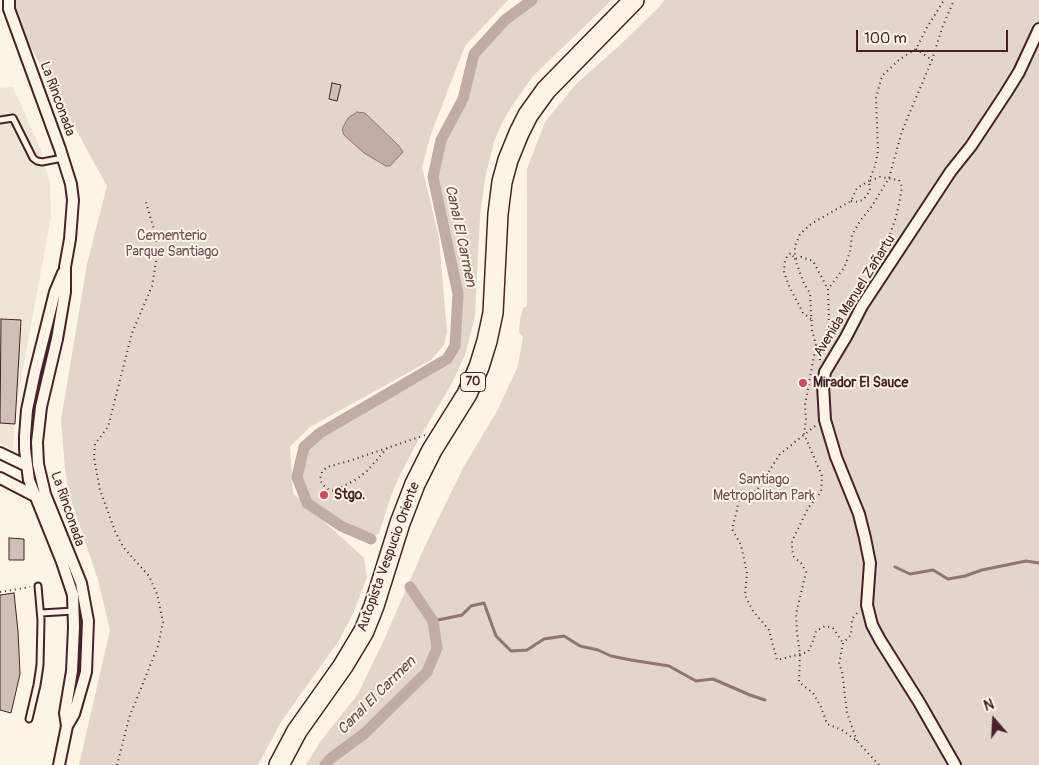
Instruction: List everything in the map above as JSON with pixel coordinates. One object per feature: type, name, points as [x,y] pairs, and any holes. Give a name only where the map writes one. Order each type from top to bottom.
[{"type":"highway","name":"Autopista Vespucio Oriente","points":[[279,765],[297,731],[343,666],[364,631],[412,490],[432,450],[464,399],[479,367],[493,313],[498,214],[505,169],[519,132],[528,115],[546,90],[634,0]]},
{"type":"street","name":"La Rinconada","points":[[9,0],[9,8],[63,158],[71,184],[73,200],[70,239],[65,267],[65,292],[38,429],[38,464],[45,494],[81,583],[86,606],[89,638],[86,672],[74,714],[66,726]]},
{"type":"street","name":"Avenida Manuel Zañartu","points":[[955,765],[872,625],[867,605],[870,563],[859,514],[836,456],[825,420],[824,372],[846,337],[862,306],[931,200],[1006,93],[1019,72],[1039,29]]},
{"type":"street","name":"La Rinconada","points":[[59,765],[66,726],[65,713],[72,671],[73,596],[66,573],[29,480],[26,466],[25,424],[35,372],[55,292],[65,267]]},
{"type":"street","points":[[35,372],[49,375]]},
{"type":"street","points":[[0,453],[26,466]]},
{"type":"street","points":[[0,478],[35,496]]},
{"type":"street","points":[[72,671],[86,672]]},
{"type":"lane","points":[[0,120],[13,118],[33,158],[37,161],[42,162],[63,158]]},
{"type":"lane","points":[[29,720],[38,685],[40,665],[41,613],[38,586]]},
{"type":"lane","points":[[41,613],[74,611]]},
{"type":"path","points":[[851,201],[858,202],[864,199],[870,191],[869,181],[878,151],[876,98],[882,76],[900,59],[916,48],[944,0]]},
{"type":"path","points":[[828,289],[844,268],[850,252],[852,235],[889,178],[902,131],[932,60],[942,28],[954,0]]},
{"type":"path","points":[[916,48],[932,60]]},
{"type":"path","points":[[824,372],[812,330],[810,293],[804,284],[796,258],[795,246],[800,234],[811,224],[851,201],[857,188],[869,181],[889,178],[899,180],[902,188],[896,217],[879,269],[882,277]]},
{"type":"path","points":[[117,765],[129,718],[158,646],[163,622],[157,594],[149,576],[123,547],[115,531],[100,490],[94,458],[95,444],[108,426],[132,333],[152,286],[157,256],[155,233],[145,200]]},
{"type":"path","points":[[796,258],[791,253],[788,254],[785,260],[784,272],[803,313],[812,318]]},
{"type":"path","points":[[796,258],[801,256],[813,261],[828,289],[829,325],[825,339],[816,344],[806,391],[805,405],[806,420],[804,434],[822,476],[822,492],[808,508],[792,541],[794,557],[802,564],[806,572],[796,614],[800,654],[799,682],[813,693],[821,707],[827,724],[842,730],[857,741],[879,765]]},
{"type":"path","points":[[829,325],[846,337]]},
{"type":"path","points":[[825,420],[780,454],[757,490],[738,498],[732,529],[740,545],[747,574],[745,595],[753,611],[769,630],[777,660],[808,652],[816,631],[825,626],[833,628],[843,644]]},
{"type":"path","points":[[388,448],[367,471],[351,482],[334,491],[322,484],[320,479],[322,472],[327,467],[425,435]]},
{"type":"path","points":[[0,592],[38,586]]},
{"type":"path","points":[[857,741],[847,714],[842,671],[839,664],[843,644],[850,635],[852,619],[867,605]]},
{"type":"shaded area","points":[[13,87],[41,150],[50,183],[51,217],[16,406],[13,450],[0,443],[0,88]]},
{"type":"shaded area","points":[[357,112],[365,113],[403,152],[390,166],[386,166],[364,153],[344,135],[342,129],[348,118]]},
{"type":"green space","name":"Cementerio Parque Santiago","points":[[14,0],[508,0],[465,46],[431,134],[422,167],[439,238],[447,332],[444,345],[431,360],[310,427],[290,447],[293,493],[364,558],[367,577],[353,614],[338,642],[281,722],[258,765],[79,765],[110,630],[98,580],[68,491],[61,420],[87,264],[107,186],[19,26]]},
{"type":"green space","points":[[537,0],[612,0],[532,77],[501,125],[494,142],[485,178],[480,217],[475,316],[465,355],[451,385],[399,477],[379,534],[372,536],[343,523],[310,501],[301,477],[307,449],[322,436],[450,361],[458,347],[461,294],[436,178],[444,141],[466,100],[477,56],[507,22]]},
{"type":"green space","name":"Santiago Metropolitan Park","points":[[664,0],[1039,0],[1039,765],[306,765],[320,742],[358,694],[424,548],[463,468],[497,411],[518,366],[523,337],[519,332],[520,320],[523,308],[527,306],[527,169],[545,122],[576,84],[620,45]]},
{"type":"building","points":[[332,83],[341,85],[337,101],[329,99]]},
{"type":"building","points":[[1,319],[21,320],[15,424],[0,423]]},
{"type":"building","points":[[9,538],[24,539],[24,560],[9,560]]},
{"type":"building","points":[[14,593],[20,674],[11,713],[0,710],[0,595]]},
{"type":"waterway","name":"Canal El Carmen","points":[[371,539],[341,526],[307,503],[297,477],[304,447],[320,433],[447,359],[455,346],[458,294],[433,177],[441,140],[463,99],[474,54],[505,20],[532,0]]},
{"type":"waterway","points":[[895,567],[910,574],[933,570],[948,579],[1026,561],[1039,563]]},
{"type":"waterway","name":"Canal El Carmen","points":[[325,765],[330,759],[365,733],[427,672],[437,648],[433,621],[410,587]]},
{"type":"waterway","points":[[433,621],[462,615],[471,606],[484,603],[496,636],[511,651],[527,650],[544,639],[564,636],[580,646],[598,650],[611,656],[669,666],[696,681],[713,679],[765,700]]},
{"type":"place","name":"Mirador El Sauce","points":[[803,383]]},
{"type":"place","name":"Stgo.","points":[[324,495]]}]
